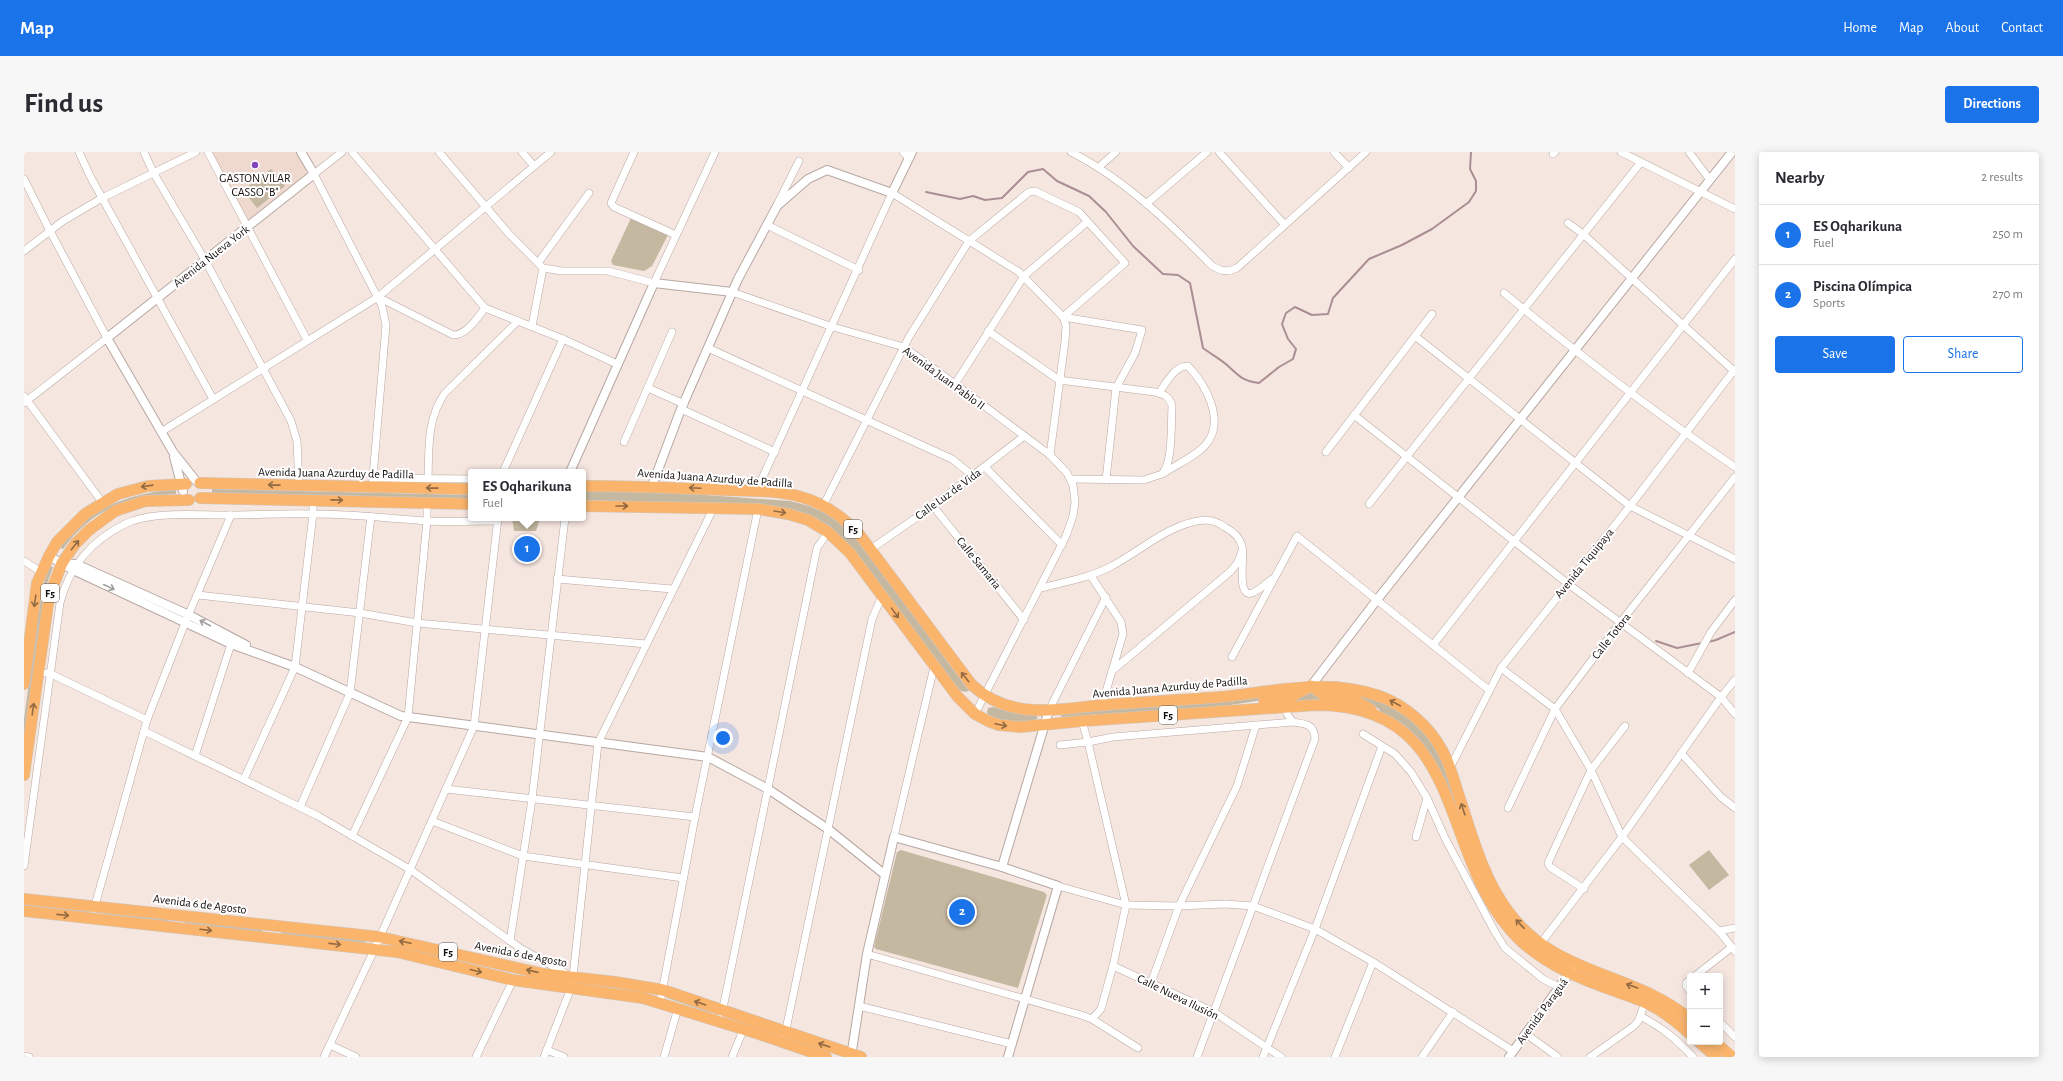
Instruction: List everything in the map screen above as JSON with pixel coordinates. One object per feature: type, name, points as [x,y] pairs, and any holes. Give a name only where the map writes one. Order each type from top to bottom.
[{"type":"highway","name":"Avenida Juana Azurduy de Padilla","points":[[24,684],[36,589],[41,572],[49,556],[68,529],[102,502],[132,489],[191,489],[372,483],[468,489]]},
{"type":"highway","name":"Avenida Juana Azurduy de Padilla","points":[[586,486],[652,486],[756,492],[801,497],[823,506],[847,522],[871,549],[961,672],[983,696],[1014,708],[1049,710],[1221,697],[1311,686],[1333,686],[1362,690],[1398,705],[1421,723],[1443,751],[1476,845],[1492,884],[1508,912],[1522,928],[1572,969]]},
{"type":"highway","name":"Avenida Juana Azurduy de Padilla","points":[[24,775],[44,673],[49,597],[62,563],[75,544],[89,530],[115,511],[191,489],[313,500],[468,504]]},
{"type":"highway","name":"Avenida Juana Azurduy de Padilla","points":[[586,506],[758,510],[797,516],[828,532],[850,553],[957,696],[975,714],[999,725],[1020,728],[1082,721],[1316,705],[1344,706],[1379,717],[1395,725],[1414,741],[1430,762],[1439,780],[1467,854],[1489,900],[1497,913],[1522,942],[1539,955],[1676,1008],[1687,1017]]},
{"type":"highway","points":[[1224,712],[1244,704],[1288,698],[1311,686],[1324,695],[1361,702],[1379,717]]},
{"type":"highway","name":"Avenida 6 de Agosto","points":[[24,899],[178,914],[272,926],[380,937],[544,974],[663,990],[722,1016],[744,1028],[785,1037],[854,1056]]},
{"type":"highway","name":"Avenida 6 de Agosto","points":[[24,911],[177,926],[270,938],[375,948],[397,952],[513,980],[643,998],[678,1008],[722,1016],[785,1037],[826,1057]]},
{"type":"highway","points":[[177,926],[178,914]]},
{"type":"highway","points":[[270,938],[272,926]]},
{"type":"highway","name":"Avenida Juana Azurduy de Padilla","points":[[1646,997],[1687,1032]]},
{"type":"highway","points":[[1704,1045],[1732,1057]]},
{"type":"street","points":[[79,152],[102,198],[213,399]]},
{"type":"street","points":[[144,152],[153,172],[205,260],[295,430],[299,452],[299,486]]},
{"type":"street","points":[[24,251],[50,231],[102,198],[196,152]]},
{"type":"street","points":[[208,152],[246,228],[307,340]]},
{"type":"street","points":[[301,152],[378,297],[386,325],[386,344],[372,483],[428,479],[468,479]]},
{"type":"street","points":[[314,174],[342,152]]},
{"type":"street","points":[[352,152],[485,308],[563,339],[617,364]]},
{"type":"street","points":[[439,152],[509,234],[540,265]]},
{"type":"street","points":[[522,152],[534,166]]},
{"type":"street","points":[[161,432],[378,297],[551,152]]},
{"type":"street","points":[[634,152],[611,203],[614,207],[676,235]]},
{"type":"street","points":[[571,469],[617,364],[715,152]]},
{"type":"street","points":[[1071,152],[1098,167],[1146,204],[1212,265],[1222,271],[1236,268],[1366,152]]},
{"type":"street","points":[[1098,167],[1116,152]]},
{"type":"street","points":[[1146,204],[1206,152]]},
{"type":"street","points":[[1219,152],[1284,224]]},
{"type":"street","points":[[1334,152],[1349,168]]},
{"type":"street","points":[[1621,152],[1735,208]]},
{"type":"street","points":[[1689,152],[1710,180]]},
{"type":"street","points":[[1311,686],[1376,601],[1732,152]]},
{"type":"street","points":[[756,492],[859,270],[908,154]]},
{"type":"street","points":[[652,486],[682,406],[732,292],[799,161]]},
{"type":"street","points":[[1369,504],[1641,162]]},
{"type":"street","points":[[777,206],[814,175],[827,170],[892,193],[1024,276],[1064,317],[1066,326],[1050,456]]},
{"type":"street","name":"Avenida Nueva York","points":[[107,338],[314,174]]},
{"type":"street","points":[[24,179],[107,338],[173,452],[191,489]]},
{"type":"street","points":[[823,506],[868,421],[904,347],[969,241],[1028,192],[1035,191],[1079,212],[1125,263],[1064,317]]},
{"type":"street","points":[[532,326],[540,265],[589,193]]},
{"type":"street","points":[[955,384],[1024,276],[1087,222]]},
{"type":"street","points":[[1568,223],[1583,234],[1684,326],[1735,370]]},
{"type":"street","points":[[767,224],[859,270]]},
{"type":"street","points":[[1432,645],[1684,326],[1735,259]]},
{"type":"street","name":"Avenida Juan Pablo II","points":[[540,265],[562,272],[608,271],[654,283],[732,292],[833,327],[904,347],[1050,456],[1071,479]]},
{"type":"street","points":[[1504,293],[1631,393],[1686,434],[1735,467]]},
{"type":"street","points":[[378,297],[453,335],[459,335],[464,331],[485,308]]},
{"type":"street","points":[[1326,452],[1432,314]]},
{"type":"street","points":[[1064,317],[1142,330],[1135,353],[1116,388],[1106,480]]},
{"type":"street","points":[[428,479],[430,427],[439,402],[446,393],[518,321]]},
{"type":"street","points":[[988,331],[1059,380],[1159,393],[1168,397],[1172,406],[1167,465],[1162,474]]},
{"type":"street","points":[[624,442],[672,332]]},
{"type":"street","points":[[1415,336],[1630,506],[1735,559]]},
{"type":"street","points":[[102,502],[25,400],[107,338]]},
{"type":"street","points":[[504,469],[563,339]]},
{"type":"street","points":[[708,348],[952,459],[973,476]]},
{"type":"street","points":[[975,714],[1062,545],[1074,509],[1074,491],[1071,479],[1144,480],[1162,474],[1206,444],[1212,435],[1215,418],[1213,405],[1188,366],[1181,366],[1175,371],[1159,393]]},
{"type":"street","name":"Avenida Tiquipaya","points":[[1450,768],[1501,668],[1567,583],[1630,506],[1735,370]]},
{"type":"street","points":[[648,388],[775,452]]},
{"type":"street","points":[[1354,415],[1567,583],[1721,697],[1735,714]]},
{"type":"street","name":"Calle Luz de Vida","points":[[871,549],[933,506],[1024,437]]},
{"type":"street","points":[[173,452],[191,489]]},
{"type":"street","points":[[985,467],[1062,545]]},
{"type":"street","name":"Calle Totora","points":[[1508,808],[1555,709],[1620,623],[1735,478]]},
{"type":"street","points":[[244,779],[295,667],[313,514],[313,500]]},
{"type":"street","points":[[352,836],[408,717],[427,521],[427,502]]},
{"type":"street","name":"Calle Samaria","points":[[933,506],[1024,620]]},
{"type":"street","points":[[544,1057],[571,988],[573,977],[598,743],[672,589],[713,509]]},
{"type":"street","points":[[660,1003],[695,817],[758,510]]},
{"type":"street","points":[[24,866],[44,673],[60,602],[64,588],[74,567],[87,551],[103,538],[126,523],[156,516],[313,514],[371,516],[427,521],[468,520]]},
{"type":"street","points":[[94,918],[95,906],[147,720],[185,623],[231,516]]},
{"type":"street","points":[[300,807],[350,693],[371,516]]},
{"type":"street","points":[[1041,588],[1091,576],[1111,567],[1169,531],[1190,523],[1206,520],[1219,523],[1238,537],[1243,549],[1244,558],[1241,582],[1242,589],[1246,593],[1250,594],[1256,591],[1276,576]]},
{"type":"street","points":[[324,1057],[411,870],[474,726],[498,521]]},
{"type":"street","points":[[510,941],[532,799],[550,635],[565,521]]},
{"type":"street","points":[[722,1016],[817,548],[828,532]]},
{"type":"street","points":[[1232,657],[1297,536],[1376,601],[1489,690]]},
{"type":"street","points":[[1112,671],[1231,572],[1238,562],[1243,549]]},
{"type":"street","points":[[49,556],[62,563],[189,615],[264,655]]},
{"type":"street","points":[[24,561],[41,572]]},
{"type":"street","points":[[74,567],[185,623],[231,644],[295,667],[401,716],[708,757],[768,789],[828,829],[884,874]]},
{"type":"street","points":[[1091,576],[1121,622],[1123,634],[1102,705]]},
{"type":"street","points":[[557,579],[672,589]]},
{"type":"street","points":[[198,595],[360,614],[417,623],[646,644]]},
{"type":"street","points":[[785,1037],[872,619],[882,596]]},
{"type":"street","points":[[1002,867],[1049,710],[1106,597]]},
{"type":"street","points":[[1688,673],[1711,632],[1735,600]]},
{"type":"street","points":[[196,756],[231,644]]},
{"type":"street","points":[[854,1056],[859,1006],[867,954],[884,874],[934,667]]},
{"type":"street","points":[[1501,668],[1555,709],[1591,770],[1622,837],[1719,932],[1734,949],[1699,973]]},
{"type":"street","points":[[44,673],[147,720]]},
{"type":"street","points":[[1540,943],[1584,889],[1721,697],[1735,680]]},
{"type":"street","points":[[1286,707],[1287,714],[1293,722]]},
{"type":"street","points":[[1082,721],[1126,905],[1113,966],[1101,1009],[1092,1019]]},
{"type":"street","points":[[1060,745],[1088,742],[1113,737],[1293,722],[1310,725],[1314,730],[1315,739],[1197,1057]]},
{"type":"street","points":[[1151,983],[1179,906],[1237,786],[1256,725]]},
{"type":"street","points":[[1584,889],[1550,867],[1548,863],[1591,770],[1625,726]]},
{"type":"street","points":[[144,731],[300,807],[352,836],[411,870],[510,941],[573,977]]},
{"type":"street","points":[[1363,734],[1394,754],[1411,772],[1427,798],[1445,838],[1505,948],[1543,979],[1559,987]]},
{"type":"street","points":[[1263,1057],[1314,929],[1382,746]]},
{"type":"street","points":[[1681,753],[1721,797],[1735,808]]},
{"type":"street","points":[[446,789],[695,817]]},
{"type":"street","points":[[1416,837],[1427,798]]},
{"type":"street","points":[[432,820],[523,856],[585,866],[683,878]]},
{"type":"street","points":[[894,837],[1002,867],[1058,886],[1126,905],[1179,906],[1225,904],[1253,906],[1314,929],[1373,962],[1452,1012],[1511,1054]]},
{"type":"street","points":[[1008,1057],[1058,886]]},
{"type":"street","points":[[1719,932],[1735,928]]},
{"type":"street","points":[[867,954],[1025,998],[1092,1019],[1138,1048]]},
{"type":"street","points":[[1335,1057],[1373,962]]},
{"type":"street","name":"Calle Nueva Ilusión","points":[[1113,966],[1214,1012],[1281,1057]]},
{"type":"street","name":"Avenida Paraguá","points":[[1511,1054],[1572,969]]},
{"type":"street","points":[[476,1057],[513,980]]},
{"type":"street","points":[[1590,1057],[1634,1026],[1640,1016],[1646,997]]},
{"type":"street","points":[[859,1006],[1012,1044]]},
{"type":"street","points":[[664,1057],[678,1008]]},
{"type":"street","points":[[1422,1057],[1452,1012]]},
{"type":"street","points":[[1640,1016],[1662,1027],[1693,1057]]},
{"type":"street","points":[[1723,1025],[1735,1037]]},
{"type":"street","points":[[732,1057],[744,1028]]},
{"type":"street","points":[[1526,1034],[1558,1057]]},
{"type":"street","points":[[330,1045],[356,1057]]},
{"type":"street","points":[[547,1050],[564,1057]]},
{"type":"street","points":[[24,1056],[29,1057]]},
{"type":"shaded area","points":[[212,152],[297,152],[306,167],[306,174],[303,178],[249,219],[245,216]]},
{"type":"shaded area","points":[[271,169],[285,186],[257,208],[243,190]]},
{"type":"shaded area","points":[[631,218],[668,235],[652,266],[644,271],[613,265],[611,261]]},
{"type":"shaded area","points":[[176,489],[176,494],[142,498],[112,507],[99,514],[86,524],[74,535],[63,549],[60,548],[84,522],[111,505],[141,495]]},
{"type":"shaded area","points":[[212,489],[468,495],[468,499],[231,494],[212,493]]},
{"type":"shaded area","points":[[617,491],[692,494],[790,501],[809,506],[825,513],[844,525],[856,538],[969,691],[965,692],[958,690],[857,555],[837,533],[807,515],[670,503],[586,500],[586,492]]},
{"type":"shaded area","points":[[512,521],[539,521],[536,531],[514,531]]},
{"type":"shaded area","points":[[50,566],[53,567],[45,589],[24,745],[24,719],[42,589]]},
{"type":"shaded area","points":[[1308,691],[1330,701],[1250,705],[1281,701]]},
{"type":"shaded area","points":[[1346,692],[1387,704],[1418,726],[1440,757],[1448,774],[1455,792],[1463,830],[1444,780],[1428,752],[1417,739],[1404,728],[1385,716],[1375,706]]},
{"type":"shaded area","points":[[1272,696],[1269,699],[1212,708],[1062,717],[1060,715],[1060,713]]},
{"type":"shaded area","points":[[993,707],[1018,714],[1035,715],[1038,718],[1033,722],[997,720],[988,715],[987,712],[988,708]]},
{"type":"shaded area","points":[[901,850],[1044,892],[1047,895],[1018,988],[876,949],[874,947],[897,852]]},
{"type":"shaded area","points":[[1709,850],[1729,875],[1709,890],[1689,865]]},
{"type":"shaded area","points":[[24,903],[89,908],[88,914],[24,906]]},
{"type":"shaded area","points":[[104,910],[169,918],[168,922],[103,915]]},
{"type":"shaded area","points":[[186,919],[262,929],[262,933],[185,923]]},
{"type":"shaded area","points":[[282,930],[366,940],[365,944],[281,935]]},
{"type":"shaded area","points":[[668,995],[711,1010],[710,1013],[667,998]]},
{"type":"waterway","points":[[926,192],[960,199],[973,196],[985,200],[1002,198],[1028,172],[1043,169],[1057,181],[1089,196],[1106,212],[1133,246],[1163,274],[1178,275],[1190,283],[1203,348],[1241,377],[1249,381],[1259,383],[1279,367],[1293,359],[1296,349],[1288,339],[1282,324],[1286,313],[1295,307],[1312,315],[1328,314],[1333,298],[1369,259],[1402,245],[1432,229],[1469,202],[1476,191],[1476,181],[1470,169],[1471,152]]},
{"type":"waterway","points":[[1708,642],[1735,632]]},
{"type":"waterway","points":[[1656,641],[1677,648],[1702,643]]},
{"type":"place","name":"GASTON VILAR CASSO \"B\"","points":[[255,165]]},
{"type":"place","name":"ES Oqharikuna","points":[[527,549]]},
{"type":"place","name":"Piscina Olímpica","points":[[962,912]]}]
